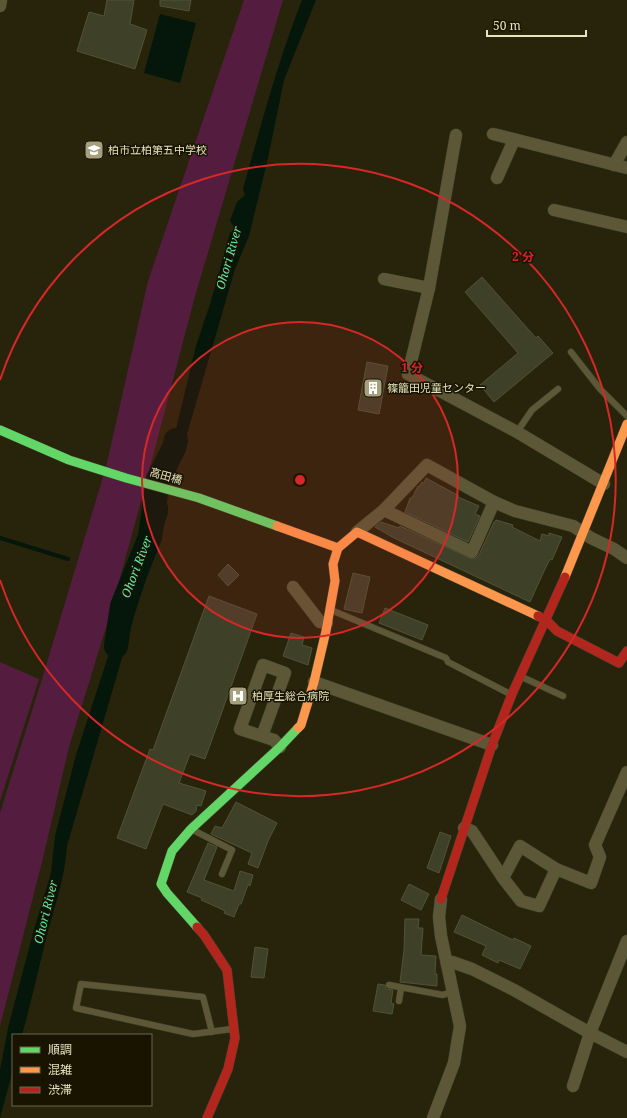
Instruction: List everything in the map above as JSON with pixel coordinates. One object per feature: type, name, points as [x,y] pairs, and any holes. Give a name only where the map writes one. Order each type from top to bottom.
[{"type":"street","points":[[0,6],[2,0]]},
{"type":"street","points":[[492,134],[627,168]]},
{"type":"street","points":[[456,135],[429,288],[408,374],[517,432],[604,484]]},
{"type":"street","points":[[497,178],[514,140]]},
{"type":"street","points":[[614,165],[627,142]]},
{"type":"street","points":[[554,210],[626,224]]},
{"type":"street","points":[[384,279],[429,288]]},
{"type":"street","points":[[433,1118],[454,1063],[460,1026],[441,936],[439,917],[442,899],[492,745],[512,694],[567,573],[627,424]]},
{"type":"street","name":"高田橋","points":[[0,430],[69,460],[126,478],[199,498],[338,548]]},
{"type":"street","points":[[207,1118],[218,1095],[233,1049],[235,1038],[227,970],[204,935],[167,893],[161,884],[172,851],[191,829],[280,747],[301,725],[314,682],[328,623],[334,580],[333,564],[338,548],[384,510],[426,465],[515,512],[573,526],[627,558]]},
{"type":"street","points":[[384,510],[472,552],[494,502]]},
{"type":"street","points":[[357,532],[546,620],[556,631],[623,665],[627,651]]},
{"type":"street","points":[[293,587],[320,622],[328,623]]},
{"type":"street","points":[[262,736],[285,673],[263,665],[240,729],[274,740],[280,747]]},
{"type":"street","points":[[314,682],[492,745]]},
{"type":"street","points":[[503,878],[520,846],[556,869],[591,883],[600,857],[595,845],[627,772]]},
{"type":"street","points":[[464,828],[472,831],[503,878],[521,901],[539,906],[556,869]]},
{"type":"street","points":[[573,1086],[590,1033],[627,941]]},
{"type":"street","points":[[447,964],[452,962],[472,969],[514,990],[627,1052]]},
{"type":"lane","points":[[571,352],[600,389],[627,416]]},
{"type":"lane","points":[[517,432],[532,410],[558,389]]},
{"type":"lane","points":[[330,610],[446,658],[448,662],[512,694]]},
{"type":"lane","points":[[520,676],[563,696]]},
{"type":"lane","points":[[191,829],[232,850],[222,874]]},
{"type":"lane","points":[[212,1032],[203,997],[81,984],[76,1008],[194,1034],[212,1032],[234,1029]]},
{"type":"lane","points":[[389,985],[443,996],[453,991]]},
{"type":"lane","points":[[399,1001],[401,988]]},
{"type":"shaded area","points":[[244,0],[283,0],[195,296],[108,621],[69,747],[43,858],[0,1026],[0,813],[106,467],[148,281]]},
{"type":"shaded area","points":[[0,662],[39,679],[0,801]]},
{"type":"water","points":[[302,0],[316,0],[284,80],[268,158],[249,236],[235,269],[173,482],[158,481],[170,454],[196,346],[211,301],[230,233],[235,228],[230,221],[237,202],[245,195],[243,189],[263,117],[285,46]]},
{"type":"water","points":[[160,14],[196,23],[180,83],[144,73]]},
{"type":"water","points":[[156,501],[168,505],[168,513],[136,610],[67,846],[62,881],[22,1034],[12,1034],[12,1074],[0,1118],[0,1070],[8,1028],[33,933],[51,873],[55,836],[76,755],[142,552]]},
{"type":"building","points":[[107,0],[134,0],[130,24],[147,30],[135,69],[77,51],[89,12],[104,16]]},
{"type":"building","points":[[160,0],[191,0],[189,11],[160,6]]},
{"type":"building","points":[[482,277],[536,338],[538,336],[553,353],[494,402],[480,385],[518,353],[465,292]]},
{"type":"building","name":"篠籠田児童センター","points":[[367,362],[388,366],[379,414],[358,410]]},
{"type":"building","points":[[426,478],[459,496],[458,497],[479,506],[475,514],[480,516],[468,542],[405,512],[410,498],[412,498],[418,486],[419,487],[422,482],[424,483]]},
{"type":"building","points":[[496,520],[513,525],[512,527],[540,541],[542,534],[549,536],[549,533],[562,537],[530,602],[394,538],[375,527],[381,522],[399,528],[400,526],[472,559],[479,555]]},
{"type":"building","points":[[228,564],[239,575],[228,586],[218,575]]},
{"type":"building","points":[[353,573],[370,577],[362,613],[344,609]]},
{"type":"building","name":"柏厚生総合病院","points":[[209,596],[257,614],[205,759],[190,754],[179,783],[206,791],[201,806],[197,805],[196,811],[192,815],[163,804],[146,849],[117,838],[150,749],[153,750]]},
{"type":"building","points":[[385,608],[428,625],[422,640],[379,623]]},
{"type":"building","points":[[291,633],[304,637],[302,645],[312,648],[308,665],[283,656]]},
{"type":"building","points":[[236,802],[277,823],[268,841],[258,868],[248,864],[252,853],[211,834],[215,826],[222,828]]},
{"type":"building","points":[[440,832],[451,836],[439,873],[427,868]]},
{"type":"building","points":[[208,843],[217,847],[204,880],[234,891],[240,871],[253,875],[250,886],[248,885],[241,904],[239,904],[234,917],[224,913],[225,911],[201,900],[202,898],[187,892]]},
{"type":"building","points":[[409,884],[429,894],[421,910],[401,900]]},
{"type":"building","points":[[462,915],[513,940],[514,938],[531,946],[520,969],[499,960],[498,963],[482,955],[486,946],[454,932]]},
{"type":"building","points":[[405,919],[419,919],[418,928],[423,928],[421,955],[436,956],[435,974],[437,974],[437,986],[400,982],[404,950]]},
{"type":"building","points":[[255,947],[268,949],[264,978],[251,977]]},
{"type":"building","points":[[378,984],[385,985],[386,989],[393,990],[391,1003],[394,1004],[392,1014],[373,1011]]},
{"type":"waterway","name":"Ohori River","points":[[116,646],[122,606],[150,537],[158,479],[174,448],[176,440]]},
{"type":"waterway","points":[[0,538],[68,559]]},
{"type":"traffic: fast","points":[[0,430],[69,460],[126,478],[199,498],[277,526]]},
{"type":"traffic: fast","points":[[197,927],[161,884],[172,851],[191,829],[280,747],[298,728]]},
{"type":"traffic: slow","points":[[565,577],[627,424]]},
{"type":"traffic: slow","points":[[277,526],[338,548],[357,532],[538,616]]},
{"type":"traffic: slow","points":[[298,728],[301,725],[314,682],[326,631],[335,581],[333,564],[338,548]]},
{"type":"traffic: jam","points":[[441,899],[492,745],[512,694],[565,577]]},
{"type":"traffic: jam","points":[[538,616],[546,620],[557,631],[619,663],[627,651]]},
{"type":"traffic: jam","points":[[197,927],[227,970],[235,1038],[228,1069],[207,1118]]},
{"type":"place","name":"柏市立柏第五中学校","points":[[94,150]]},
{"type":"place","name":"篠籠田児童センター","points":[[373,388]]},
{"type":"place","name":"柏厚生総合病院","points":[[238,696]]}]
